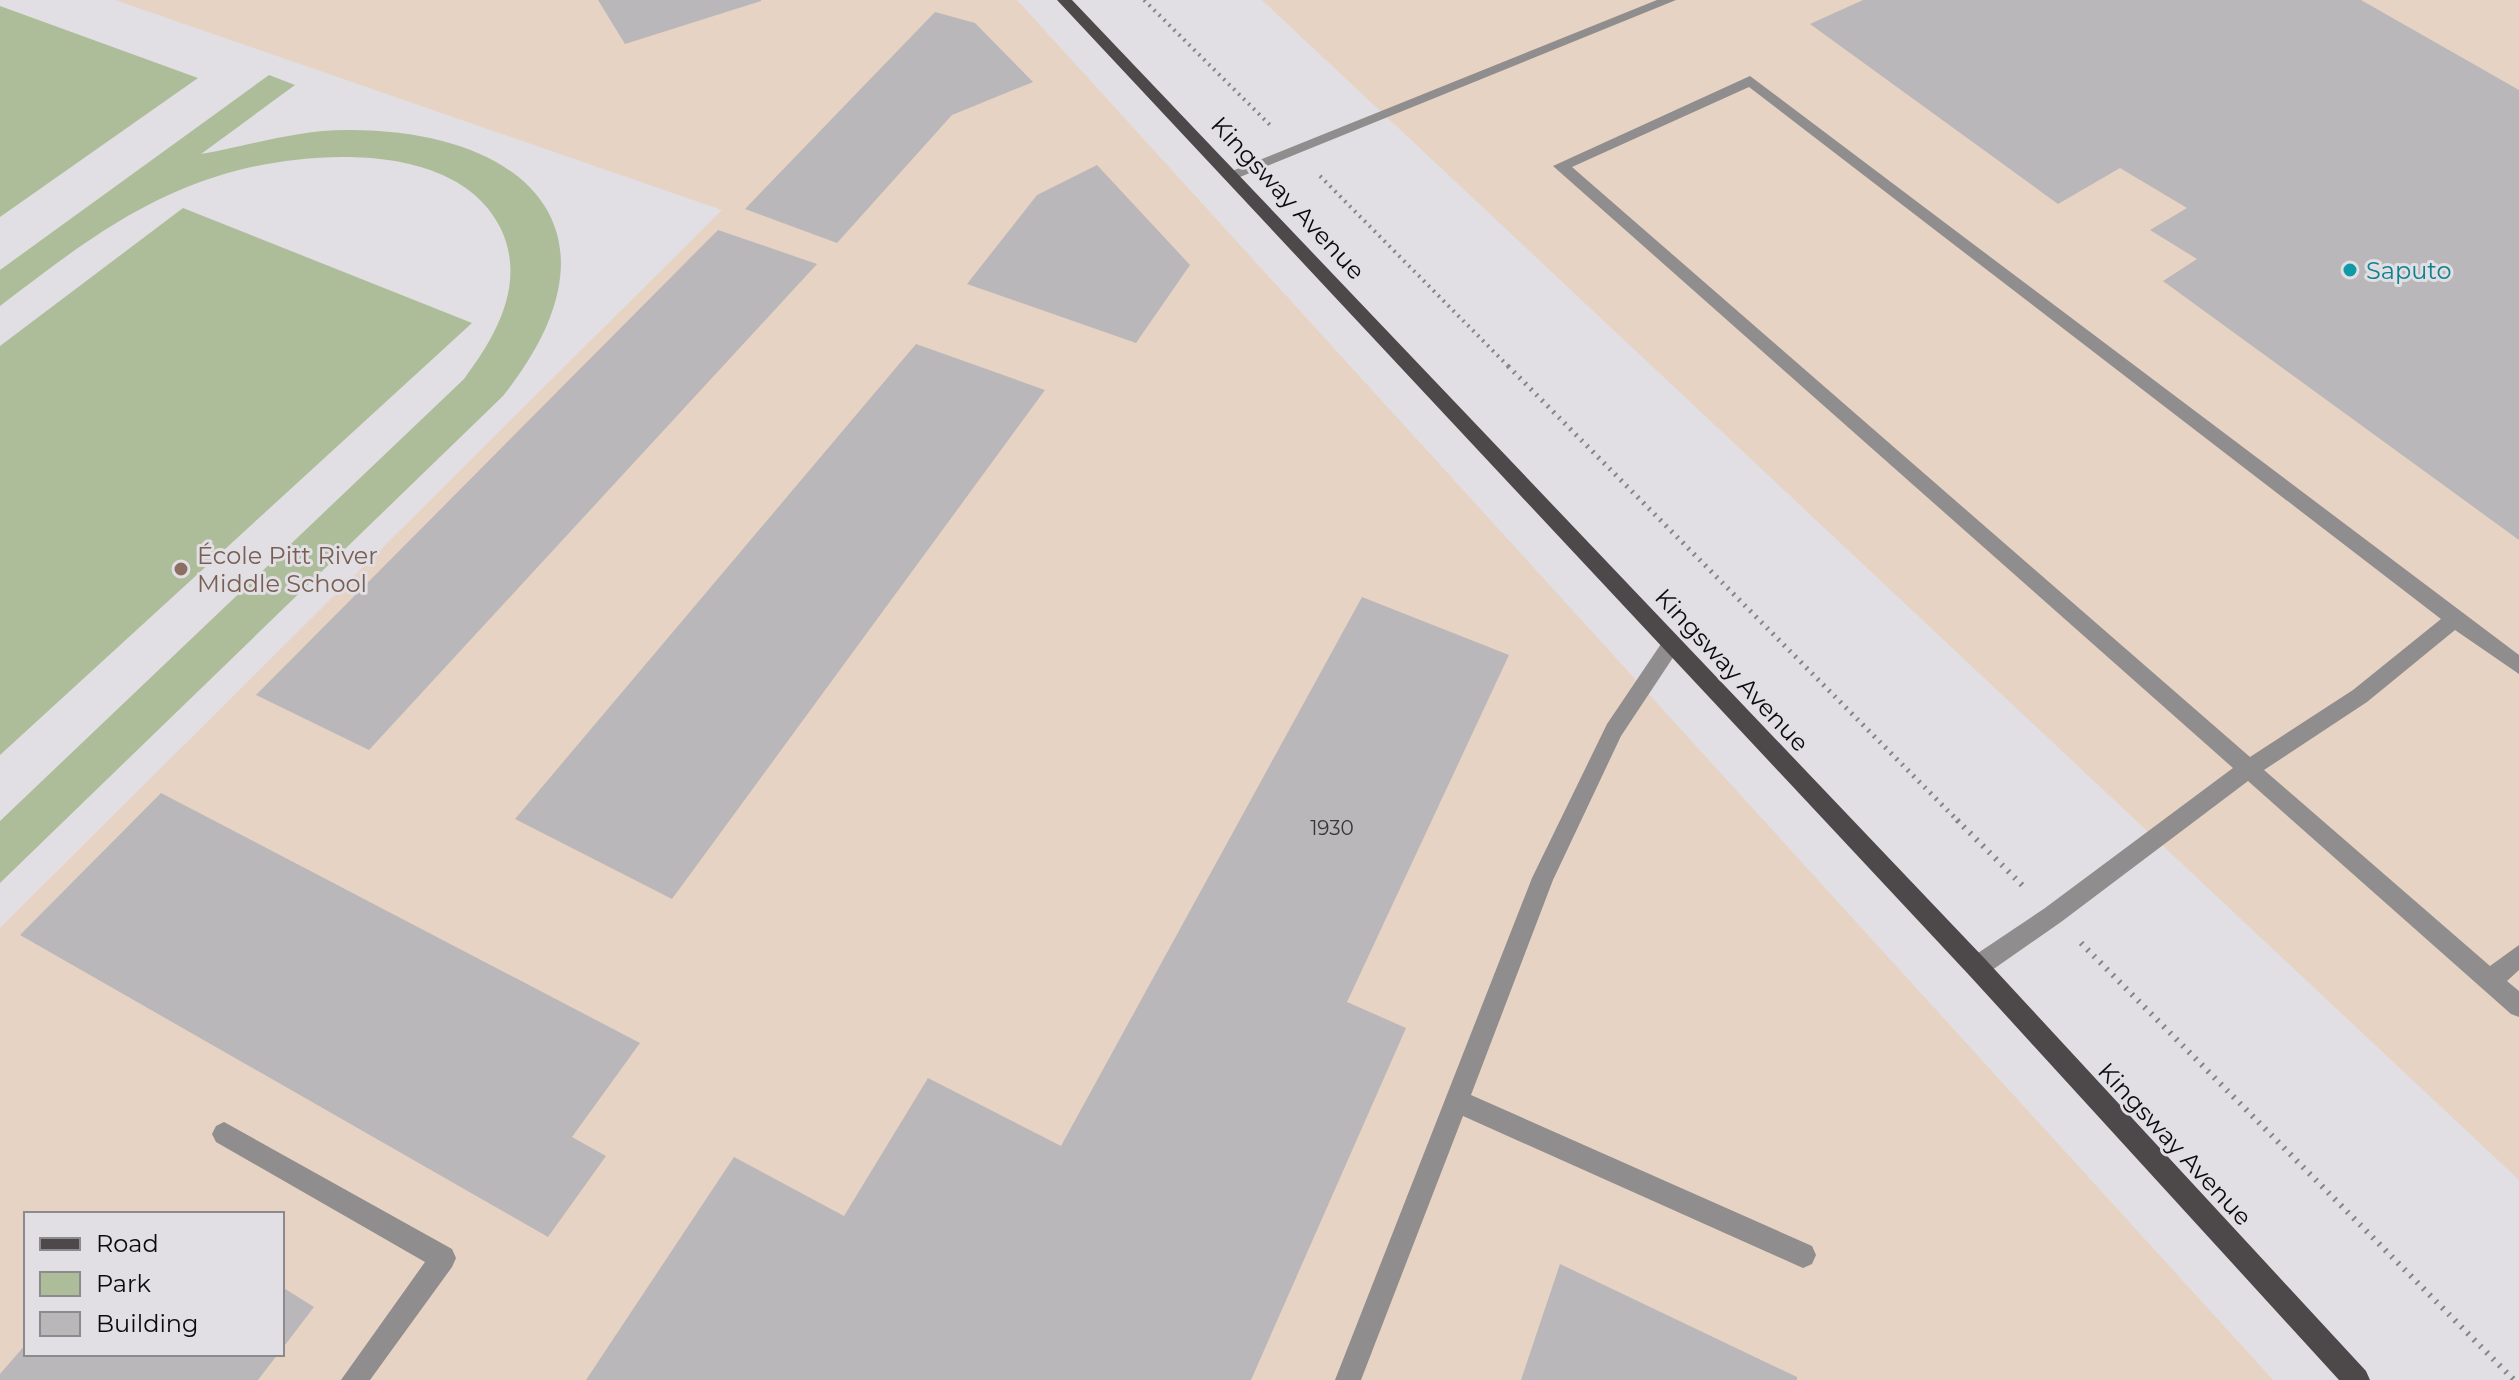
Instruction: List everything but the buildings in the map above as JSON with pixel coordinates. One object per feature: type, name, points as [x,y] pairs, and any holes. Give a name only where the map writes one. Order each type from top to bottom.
[{"type":"main road","name":"Kingsway Avenue","points":[[1064,0],[1977,967],[2357,1380]]},
{"type":"lane","points":[[1230,175],[1669,0]]},
{"type":"lane","points":[[2519,666],[1750,81],[1561,166],[2519,1006]]},
{"type":"lane","points":[[1977,967],[2053,915],[2247,770],[2360,696],[2455,619]]},
{"type":"lane","points":[[1348,1380],[1543,878],[1614,730],[1672,644]]},
{"type":"lane","points":[[2490,981],[2519,956]]},
{"type":"lane","points":[[1457,1101],[1803,1255]]},
{"type":"lane","points":[[224,1134],[443,1258],[354,1380]]},
{"type":"path","points":[[1144,0],[1275,130]]},
{"type":"path","points":[[1312,167],[2005,867]]},
{"type":"path","points":[[2115,978],[2514,1380]]},
{"type":"shaded area","points":[[115,0],[1017,0],[2273,1380],[0,1380],[0,928],[722,210]]},
{"type":"shaded area","points":[[1262,0],[2519,0],[2519,1180]]},
{"type":"green space","points":[[0,6],[198,78],[0,217]]},
{"type":"green space","points":[[269,75],[295,85],[201,154],[332,130],[415,135],[469,149],[512,172],[543,203],[559,242],[559,287],[541,339],[503,396],[0,883],[0,821],[464,379],[487,345],[504,308],[509,289],[508,249],[501,229],[480,199],[450,178],[413,165],[373,158],[332,157],[252,167],[218,176],[158,200],[103,231],[0,306],[0,270]]},
{"type":"green space","points":[[183,208],[472,323],[0,755],[0,346]]},
{"type":"place","name":"Saputo","points":[[2350,270]]},
{"type":"place","name":"École Pitt River Middle School","points":[[181,569]]}]
